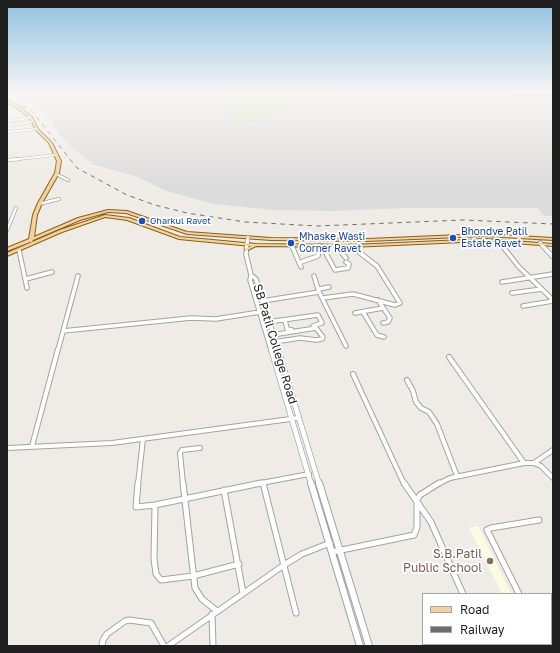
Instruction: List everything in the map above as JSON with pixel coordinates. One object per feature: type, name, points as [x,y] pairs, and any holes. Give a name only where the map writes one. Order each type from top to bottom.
[{"type":"main road","points":[[30,245],[34,220],[39,204],[56,174],[59,165],[50,143],[34,123]]},
{"type":"main road","points":[[8,250],[79,219],[108,211],[126,212],[187,233],[248,237],[317,240],[484,235],[553,239]]},
{"type":"main road","points":[[7,255],[84,222],[101,217],[113,216],[128,219],[179,238],[256,245],[351,246],[498,240],[553,245]]},
{"type":"main road","points":[[246,250],[256,245]]},
{"type":"street","points":[[13,125],[23,123]]},
{"type":"street","points":[[7,131],[37,128]]},
{"type":"street","points":[[7,164],[8,160],[56,155]]},
{"type":"street","points":[[56,174],[68,180]]},
{"type":"street","points":[[39,204],[59,199]]},
{"type":"street","points":[[7,230],[16,208]]},
{"type":"street","points":[[248,237],[246,250],[251,275]]},
{"type":"street","points":[[498,240],[519,268],[553,300]]},
{"type":"street","points":[[540,243],[553,257]]},
{"type":"street","points":[[292,246],[301,267]]},
{"type":"street","points":[[320,246],[335,270],[348,268],[349,264],[336,246]]},
{"type":"street","points":[[301,262],[318,256],[320,246]]},
{"type":"street","points":[[323,298],[353,294],[395,305],[400,303],[377,266],[351,246]]},
{"type":"street","points":[[19,250],[28,288]]},
{"type":"street","points":[[26,279],[52,272]]},
{"type":"street","points":[[502,282],[553,274]]},
{"type":"street","name":"SB Patil College Road","points":[[251,275],[256,279],[338,551],[369,646]]},
{"type":"street","name":"SB Patil College Road","points":[[251,275],[250,280],[360,646]]},
{"type":"street","points":[[32,446],[78,276]]},
{"type":"street","points":[[314,276],[319,290],[346,346]]},
{"type":"street","points":[[262,301],[329,287]]},
{"type":"street","points":[[512,293],[542,289]]},
{"type":"street","points":[[378,300],[390,318],[388,322],[383,323]]},
{"type":"street","points":[[523,306],[553,300]]},
{"type":"street","points":[[355,313],[383,308]]},
{"type":"street","points":[[63,331],[191,318],[216,319],[260,312]]},
{"type":"street","points":[[363,312],[377,335],[384,337]]},
{"type":"street","points":[[268,322],[318,315],[322,323],[290,331],[287,329],[285,320]]},
{"type":"street","points":[[272,335],[316,328],[323,337],[322,339],[316,340],[300,338],[274,342]]},
{"type":"street","points":[[449,357],[524,463]]},
{"type":"street","points":[[353,374],[400,476],[417,504],[431,522],[464,593]]},
{"type":"street","points":[[407,380],[418,405],[429,412],[437,424],[457,476]]},
{"type":"street","points":[[7,448],[78,445],[143,439],[298,418]]},
{"type":"street","points":[[143,439],[136,507],[155,505],[309,474]]},
{"type":"street","points":[[200,448],[182,450],[180,453],[193,576],[197,593],[215,613],[213,646]]},
{"type":"street","points":[[534,463],[553,450]]},
{"type":"street","points":[[332,552],[414,535],[417,527],[417,504],[420,495],[441,482],[457,476],[524,463],[534,463],[541,466],[553,478]]},
{"type":"street","points":[[263,483],[296,613]]},
{"type":"street","points":[[224,490],[239,564],[243,593]]},
{"type":"street","points":[[155,505],[154,559],[158,578],[165,581],[193,576],[239,564]]},
{"type":"street","points":[[518,593],[487,530],[491,528],[539,520]]},
{"type":"street","points":[[168,646],[284,565],[302,554],[330,543]]},
{"type":"street","points":[[102,646],[103,640],[107,634],[125,621],[129,620],[151,623],[164,646]]},
{"type":"shaded area","points":[[53,123],[553,123],[553,216],[544,216],[538,208],[409,208],[333,211],[274,210],[214,204],[166,191],[138,177],[95,165],[73,149],[60,135]]},
{"type":"shaded area","name":"S.B.Patil Public School","points":[[478,526],[511,593],[502,593],[469,528]]},
{"type":"green space","points":[[237,123],[247,123],[240,126]]},
{"type":"railway","points":[[42,123],[77,168],[127,195],[155,205],[187,213],[245,222],[317,226],[464,220],[553,224]]},
{"type":"place","name":"Gharkul Ravet","points":[[142,221]]},
{"type":"place","name":"Bhondve Patil Estate Ravet","points":[[453,238]]},
{"type":"place","name":"Mhaske Wasti Corner Ravet","points":[[291,243]]},
{"type":"place","name":"S.B.Patil Public School","points":[[490,561]]}]
